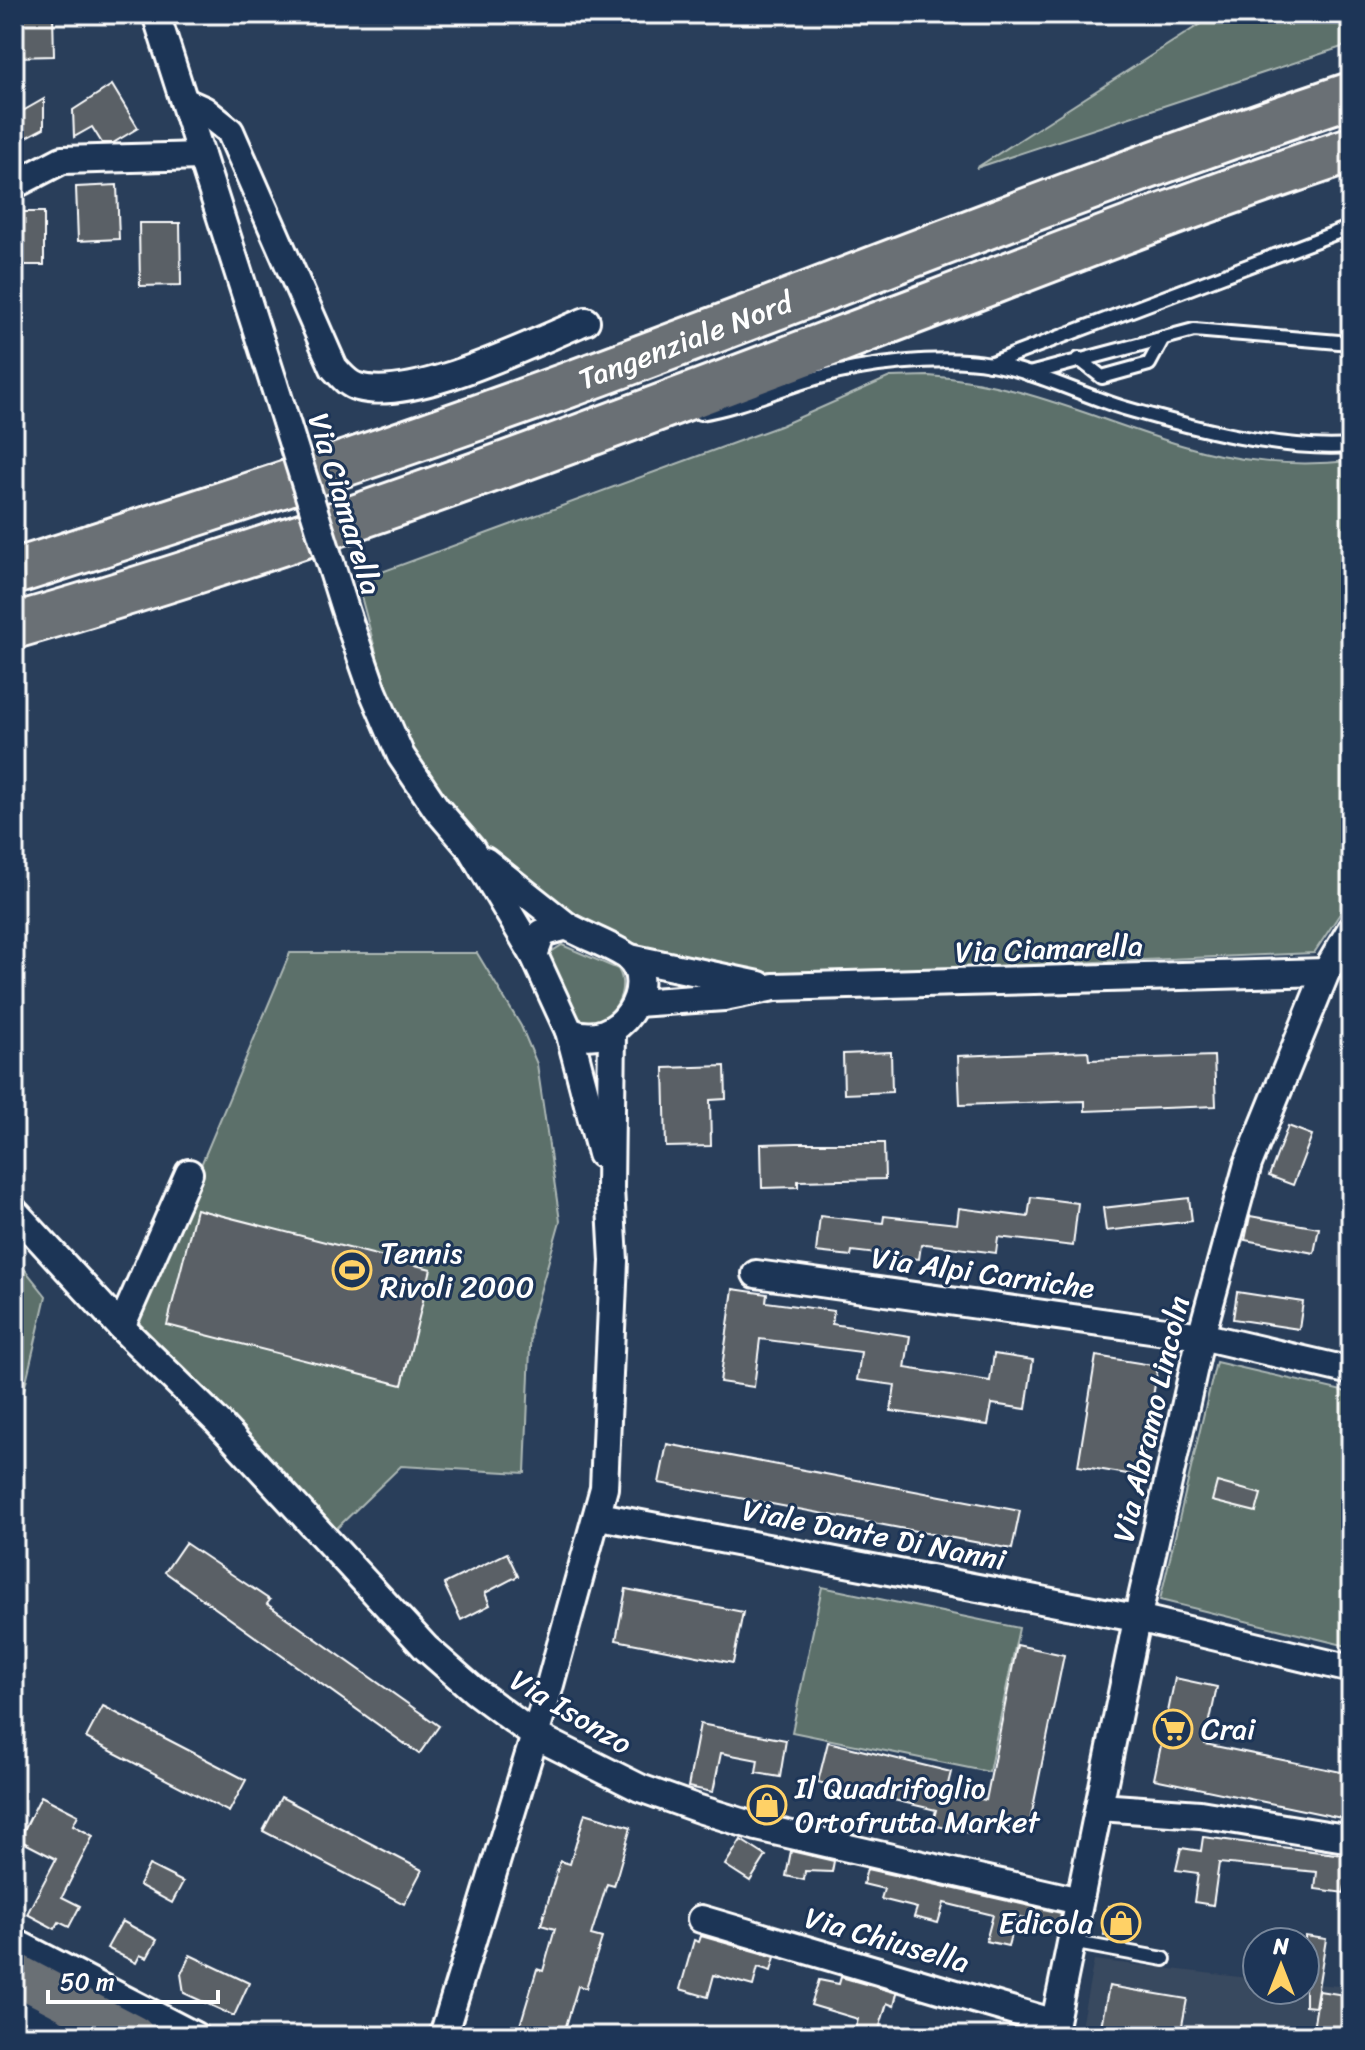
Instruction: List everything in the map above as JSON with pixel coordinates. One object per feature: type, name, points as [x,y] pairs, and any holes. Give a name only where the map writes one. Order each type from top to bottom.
[{"type":"highway","name":"Tangenziale Nord","points":[[14,572],[210,510],[566,386],[1232,135],[1351,95]]},
{"type":"highway","name":"Tangenziale Nord","points":[[14,626],[231,561],[602,429],[1146,223],[1351,150]]},
{"type":"main road","points":[[34,1985],[134,2036]]},
{"type":"street","name":"Via Ciamarella","points":[[156,14],[373,691],[401,756],[436,808],[471,849],[534,955]]},
{"type":"street","points":[[184,101],[204,110],[230,131],[334,368],[347,382],[379,390],[412,388],[586,321]]},
{"type":"street","points":[[14,185],[62,160],[201,156]]},
{"type":"street","name":"Via Ciamarella","points":[[471,849],[567,926]]},
{"type":"street","points":[[569,1031],[582,1037],[612,1031],[626,1019],[636,1003],[636,974],[630,958],[567,926],[542,933],[534,955],[569,1031],[610,1188]]},
{"type":"street","name":"Via Abramo Lincoln","points":[[1054,2029],[1137,1620],[1201,1336],[1248,1164],[1326,972],[1351,929]]},
{"type":"street","name":"Via Ciamarella","points":[[630,958],[774,987]]},
{"type":"street","name":"Via Ciamarella","points":[[636,1003],[724,997],[774,987],[1326,972]]},
{"type":"street","points":[[443,2036],[599,1516],[604,1488],[614,1261],[610,1188],[612,1031]]},
{"type":"street","points":[[121,1327],[189,1173]]},
{"type":"street","name":"Via Isonzo","points":[[14,1211],[121,1327],[217,1421],[426,1648],[475,1691],[534,1735],[640,1788],[757,1827],[1079,1901]]},
{"type":"street","name":"Via Alpi Carniche","points":[[756,1274],[1201,1336],[1351,1371]]},
{"type":"street","name":"Viale Dante Di Nanni","points":[[599,1516],[1137,1620],[1351,1669]]},
{"type":"street","points":[[1099,1807],[1200,1814],[1351,1839]]},
{"type":"street","name":"Via Chiusella","points":[[701,1919],[1054,2029]]},
{"type":"street","points":[[14,1942],[34,1985],[69,2036]]},
{"type":"street","points":[[34,1985],[195,2036]]},
{"type":"lane","points":[[989,364],[1351,227]]},
{"type":"lane","points":[[1029,374],[1194,330],[1351,343]]},
{"type":"lane","points":[[1079,359],[1102,377],[1149,364],[1163,338]]},
{"type":"lane","points":[[687,415],[729,408],[809,380],[856,370],[894,364],[989,364],[1029,374],[1125,408],[1275,443],[1302,448],[1351,446]]},
{"type":"lane","points":[[602,429],[673,418]]},
{"type":"lane","points":[[1071,1942],[1164,1959]]},
{"type":"shaded area","points":[[1094,1960],[1241,1977],[1241,2006],[1321,2006],[1321,1984],[1351,1987],[1351,2036],[1079,2036]]},
{"type":"green space","points":[[1216,14],[1351,14],[1351,44],[976,168]]},
{"type":"green space","points":[[929,376],[1026,394],[1222,456],[1287,463],[1351,461],[1351,897],[1314,953],[828,973],[744,972],[625,944],[584,923],[520,879],[456,818],[404,736],[378,660],[357,581],[780,426],[890,377]]},
{"type":"green space","points":[[562,945],[618,969],[622,979],[619,999],[614,1008],[599,1020],[579,1018],[549,959],[551,952]]},
{"type":"green space","name":"Tennis Rivoli 2000","points":[[290,953],[477,953],[521,1026],[537,1064],[560,1221],[531,1324],[525,1473],[401,1466],[336,1529],[136,1320]]},
{"type":"green space","points":[[14,1256],[46,1296],[14,1433]]},
{"type":"green space","points":[[1216,1362],[1351,1393],[1351,1647],[1160,1600]]},
{"type":"green space","points":[[822,1587],[1019,1628],[989,1772],[792,1732]]},
{"type":"building","points":[[14,14],[53,14],[54,56],[14,57]]},
{"type":"building","points":[[112,85],[138,128],[113,143],[102,143],[92,127],[74,137],[73,110]]},
{"type":"building","points":[[44,99],[44,128],[14,144],[14,116]]},
{"type":"building","points":[[117,185],[119,239],[78,241],[76,187]]},
{"type":"building","points":[[14,212],[44,212],[44,265],[14,265]]},
{"type":"building","points":[[139,223],[180,223],[181,285],[140,286]]},
{"type":"building","points":[[1088,1051],[1089,1060],[1214,1056],[1216,1106],[1085,1111],[1085,1101],[960,1105],[958,1056]]},
{"type":"building","points":[[891,1052],[892,1092],[844,1094],[843,1054]]},
{"type":"building","points":[[725,1066],[726,1099],[710,1100],[711,1146],[666,1147],[664,1068]]},
{"type":"building","points":[[1288,1126],[1312,1135],[1293,1185],[1269,1176]]},
{"type":"building","points":[[884,1143],[885,1179],[798,1181],[798,1187],[762,1188],[761,1144]]},
{"type":"building","points":[[1031,1197],[1078,1203],[1073,1246],[998,1237],[996,1253],[926,1244],[921,1245],[919,1259],[852,1251],[851,1256],[816,1252],[820,1216],[883,1223],[884,1216],[957,1224],[959,1208],[1028,1217]]},
{"type":"building","points":[[1189,1198],[1192,1221],[1106,1231],[1103,1208]]},
{"type":"building","points":[[196,1209],[431,1269],[402,1385],[167,1325]]},
{"type":"building","points":[[1250,1216],[1319,1228],[1314,1253],[1245,1240]]},
{"type":"building","points":[[733,1289],[767,1294],[766,1302],[834,1311],[832,1324],[910,1336],[905,1368],[990,1381],[994,1354],[1033,1360],[1026,1409],[992,1404],[988,1425],[891,1411],[895,1385],[857,1380],[861,1352],[760,1339],[754,1387],[720,1382]]},
{"type":"building","points":[[1237,1292],[1303,1302],[1299,1329],[1233,1319]]},
{"type":"building","points":[[1096,1356],[1158,1366],[1140,1476],[1078,1466]]},
{"type":"building","points":[[667,1444],[1020,1511],[1012,1549],[659,1483]]},
{"type":"building","points":[[1217,1482],[1261,1494],[1256,1512],[1212,1501]]},
{"type":"building","points":[[185,1543],[270,1600],[267,1604],[439,1726],[419,1754],[165,1572]]},
{"type":"building","points":[[507,1553],[518,1576],[485,1593],[490,1605],[461,1620],[444,1584]]},
{"type":"building","points":[[626,1589],[743,1612],[733,1663],[616,1640]]},
{"type":"building","points":[[1017,1645],[1064,1655],[1028,1832],[982,1822],[979,1835],[932,1825],[936,1810],[818,1782],[828,1742],[951,1772],[946,1792],[986,1800]]},
{"type":"building","points":[[1175,1678],[1217,1687],[1205,1744],[1351,1774],[1351,1820],[1154,1779]]},
{"type":"building","points":[[103,1706],[246,1780],[229,1812],[86,1738]]},
{"type":"building","points":[[700,1724],[786,1740],[780,1777],[756,1773],[758,1760],[721,1753],[713,1792],[688,1787]]},
{"type":"building","points":[[41,1796],[78,1815],[73,1825],[93,1836],[62,1897],[80,1906],[69,1927],[59,1922],[55,1929],[27,1914],[56,1859],[19,1840]]},
{"type":"building","points":[[281,1797],[422,1870],[404,1904],[263,1831]]},
{"type":"building","points":[[585,1813],[631,1827],[614,1886],[607,1884],[591,1935],[602,1938],[586,1988],[578,1986],[563,2036],[531,2036],[518,2032],[537,1969],[543,1971],[555,1929],[541,1925],[560,1861],[570,1864]]},
{"type":"building","points":[[1203,1837],[1351,1856],[1351,1888],[1345,1887],[1344,1893],[1315,1889],[1317,1872],[1219,1863],[1213,1905],[1194,1902],[1198,1873],[1176,1870],[1181,1848],[1201,1851]]},
{"type":"building","points":[[741,1840],[766,1856],[750,1881],[725,1865]]},
{"type":"building","points":[[791,1851],[834,1861],[832,1872],[805,1871],[804,1880],[786,1876]]},
{"type":"building","points":[[149,1865],[183,1882],[172,1903],[139,1885]]},
{"type":"building","points":[[867,1869],[1061,1913],[1058,1926],[1016,1916],[1008,1946],[986,1941],[993,1915],[944,1903],[938,1923],[914,1917],[917,1908],[881,1899],[884,1889],[863,1884]]},
{"type":"building","name":"Edicola","points":[[1109,1906],[1137,1911],[1132,1940],[1104,1935]]},
{"type":"building","points":[[122,1921],[157,1940],[147,1958],[140,1955],[136,1963],[107,1948]]},
{"type":"building","points":[[701,1936],[775,1957],[771,1971],[758,1967],[753,1986],[714,1975],[708,1997],[680,1989],[694,1940],[699,1942]]},
{"type":"building","points":[[1321,1938],[1326,1939],[1321,1970]]},
{"type":"building","points":[[190,1955],[249,1983],[234,2016],[184,1993],[181,1974]]},
{"type":"building","points":[[841,1977],[897,1993],[894,2006],[887,2003],[877,2036],[854,2036],[858,2019],[811,2005],[819,1980],[839,1984]]},
{"type":"building","points":[[1109,1986],[1187,1999],[1180,2036],[1099,2036]]},
{"type":"building","points":[[1321,1991],[1351,1996],[1348,2036],[1312,2036],[1317,2006],[1321,2006]]},
{"type":"place","name":"Tennis Rivoli 2000","points":[[352,1270]]},
{"type":"place","name":"Crai","points":[[1173,1729]]},
{"type":"place","name":"Il Quadrifoglio Ortofrutta Market","points":[[767,1805]]},
{"type":"place","name":"Edicola","points":[[1121,1923]]}]
